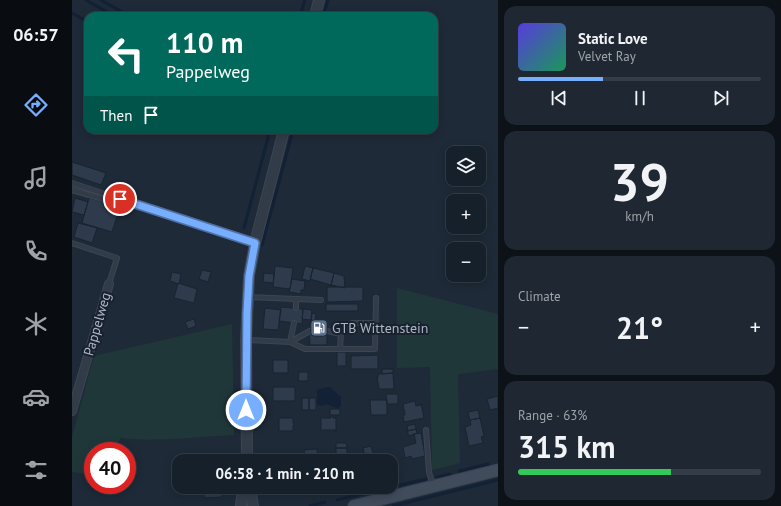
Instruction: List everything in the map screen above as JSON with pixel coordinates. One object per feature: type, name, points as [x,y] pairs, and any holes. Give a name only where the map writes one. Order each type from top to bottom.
[{"type":"main road","points":[[354,506],[498,470]]},
{"type":"street","points":[[316,12],[319,0]]},
{"type":"street","points":[[246,454],[246,340],[249,276],[255,243],[283,134]]},
{"type":"street","points":[[120,199],[255,243]]},
{"type":"street","name":"Pappelweg","points":[[72,411],[109,284]]},
{"type":"street","points":[[241,506],[242,494]]},
{"type":"street","points":[[251,494],[253,506]]},
{"type":"lane","points":[[72,183],[120,199]]},
{"type":"lane","points":[[72,190],[113,202],[120,199]]},
{"type":"lane","points":[[72,244],[117,258],[109,284]]},
{"type":"lane","points":[[248,297],[322,300]]},
{"type":"lane","points":[[246,340],[290,342],[305,349],[375,349],[376,298]]},
{"type":"lane","points":[[296,299],[296,308]]},
{"type":"lane","points":[[290,342],[294,323]]},
{"type":"lane","points":[[340,349],[341,334],[352,323],[376,323]]},
{"type":"lane","points":[[290,342],[310,331]]},
{"type":"lane","points":[[327,332],[341,334]]},
{"type":"lane","points":[[426,430],[429,472],[433,487]]},
{"type":"green space","points":[[397,288],[498,314],[498,369],[458,374],[460,463],[432,470],[430,367],[397,368]]},
{"type":"green space","points":[[232,324],[234,435],[164,439],[121,438],[118,442],[84,442],[84,474],[72,472],[72,437],[94,356]]},
{"type":"water","points":[[330,387],[341,397],[341,405],[339,408],[327,404],[322,406],[317,405],[317,390]]},
{"type":"building","points":[[72,162],[106,173],[101,185],[72,175]]},
{"type":"building","points":[[75,198],[88,202],[84,215],[72,212]]},
{"type":"building","points":[[89,198],[120,207],[112,232],[82,223]]},
{"type":"building","points":[[78,223],[97,228],[92,243],[74,237]]},
{"type":"building","points":[[275,266],[293,268],[290,289],[273,287]]},
{"type":"building","points":[[305,266],[313,268],[310,281],[302,279]]},
{"type":"building","points":[[313,268],[334,273],[331,285],[310,279]]},
{"type":"building","points":[[202,270],[211,272],[208,282],[199,279]]},
{"type":"building","points":[[172,272],[181,274],[179,284],[170,281]]},
{"type":"building","points":[[264,273],[274,274],[273,283],[263,282]]},
{"type":"building","points":[[334,273],[344,276],[345,288],[331,285]]},
{"type":"building","points":[[292,279],[305,281],[304,290],[301,290],[301,294],[289,292]]},
{"type":"building","points":[[178,283],[197,289],[194,303],[174,298]]},
{"type":"building","points":[[327,287],[363,287],[363,301],[327,302]]},
{"type":"building","points":[[326,304],[358,304],[358,311],[326,311]]},
{"type":"building","points":[[281,307],[303,309],[302,324],[279,321]]},
{"type":"building","points":[[265,308],[281,310],[278,330],[263,329]]},
{"type":"building","points":[[303,309],[312,310],[311,320],[302,319]]},
{"type":"building","points":[[312,313],[316,314],[315,324],[311,324]]},
{"type":"building","points":[[194,319],[196,326],[188,329],[185,322]]},
{"type":"building","points":[[309,324],[327,324],[327,345],[310,345]]},
{"type":"building","points":[[337,352],[346,352],[346,366],[337,366]]},
{"type":"building","points":[[378,355],[378,369],[351,369],[351,356]]},
{"type":"building","points":[[273,360],[288,360],[288,373],[273,373]]},
{"type":"building","points":[[382,369],[393,369],[393,373],[382,374]]},
{"type":"building","points":[[299,372],[308,372],[308,381],[298,381]]},
{"type":"building","points":[[393,373],[394,389],[379,389],[378,374]]},
{"type":"building","points":[[273,387],[295,387],[295,401],[273,401]]},
{"type":"building","points":[[386,394],[398,394],[398,404],[387,404]]},
{"type":"building","points":[[498,396],[498,408],[490,410],[487,399]]},
{"type":"building","points":[[302,398],[309,398],[309,410],[302,410]]},
{"type":"building","points":[[309,398],[316,398],[316,410],[309,410]]},
{"type":"building","points":[[370,400],[387,400],[387,415],[371,415]]},
{"type":"building","points":[[415,401],[416,406],[421,405],[421,403],[424,418],[404,422],[403,415],[405,415],[403,404]]},
{"type":"building","points":[[330,409],[340,409],[340,415],[330,415]]},
{"type":"building","points":[[478,410],[480,418],[470,420],[468,412]]},
{"type":"building","points":[[331,416],[336,418],[336,432],[335,430],[321,430],[321,418],[331,418]]},
{"type":"building","points":[[279,418],[293,418],[293,431],[279,431]]},
{"type":"building","points":[[480,418],[484,436],[481,437],[483,443],[469,446],[465,427],[471,425],[470,420]]},
{"type":"building","points":[[415,424],[416,429],[408,431],[407,426]]},
{"type":"building","points":[[416,429],[417,433],[409,436],[407,431]]},
{"type":"building","points":[[421,433],[425,456],[412,459],[411,456],[405,458],[403,447],[416,443],[414,434]]},
{"type":"building","points":[[336,443],[346,443],[347,448],[336,448]]},
{"type":"building","points":[[371,446],[373,454],[364,454],[363,448]]},
{"type":"building","points":[[336,448],[347,448],[347,454],[336,454]]},
{"type":"building","points":[[317,449],[317,454],[305,454],[304,450]]},
{"type":"building","points":[[204,494],[222,494],[222,497],[204,498]]},
{"type":"waterway","points":[[86,0],[107,12]]},
{"type":"waterway","points":[[101,0],[122,12]]},
{"type":"waterway","points":[[301,12],[305,0]]},
{"type":"waterway","points":[[324,12],[328,0]]},
{"type":"waterway","points":[[72,13],[84,20]]},
{"type":"waterway","points":[[244,228],[269,134]]},
{"type":"waterway","points":[[262,245],[292,134]]},
{"type":"waterway","points":[[459,471],[488,464]]},
{"type":"waterway","points":[[437,477],[450,474]]},
{"type":"waterway","points":[[398,486],[426,479]]},
{"type":"waterway","points":[[393,506],[498,480]]},
{"type":"waterway","points":[[337,500],[362,494]]},
{"type":"waterway","points":[[310,506],[325,502]]},
{"type":"place","name":"GTB Wittenstein","points":[[319,328]]},
{"type":"route","points":[[120,199],[255,243],[249,276],[247,313],[246,410]]}]
